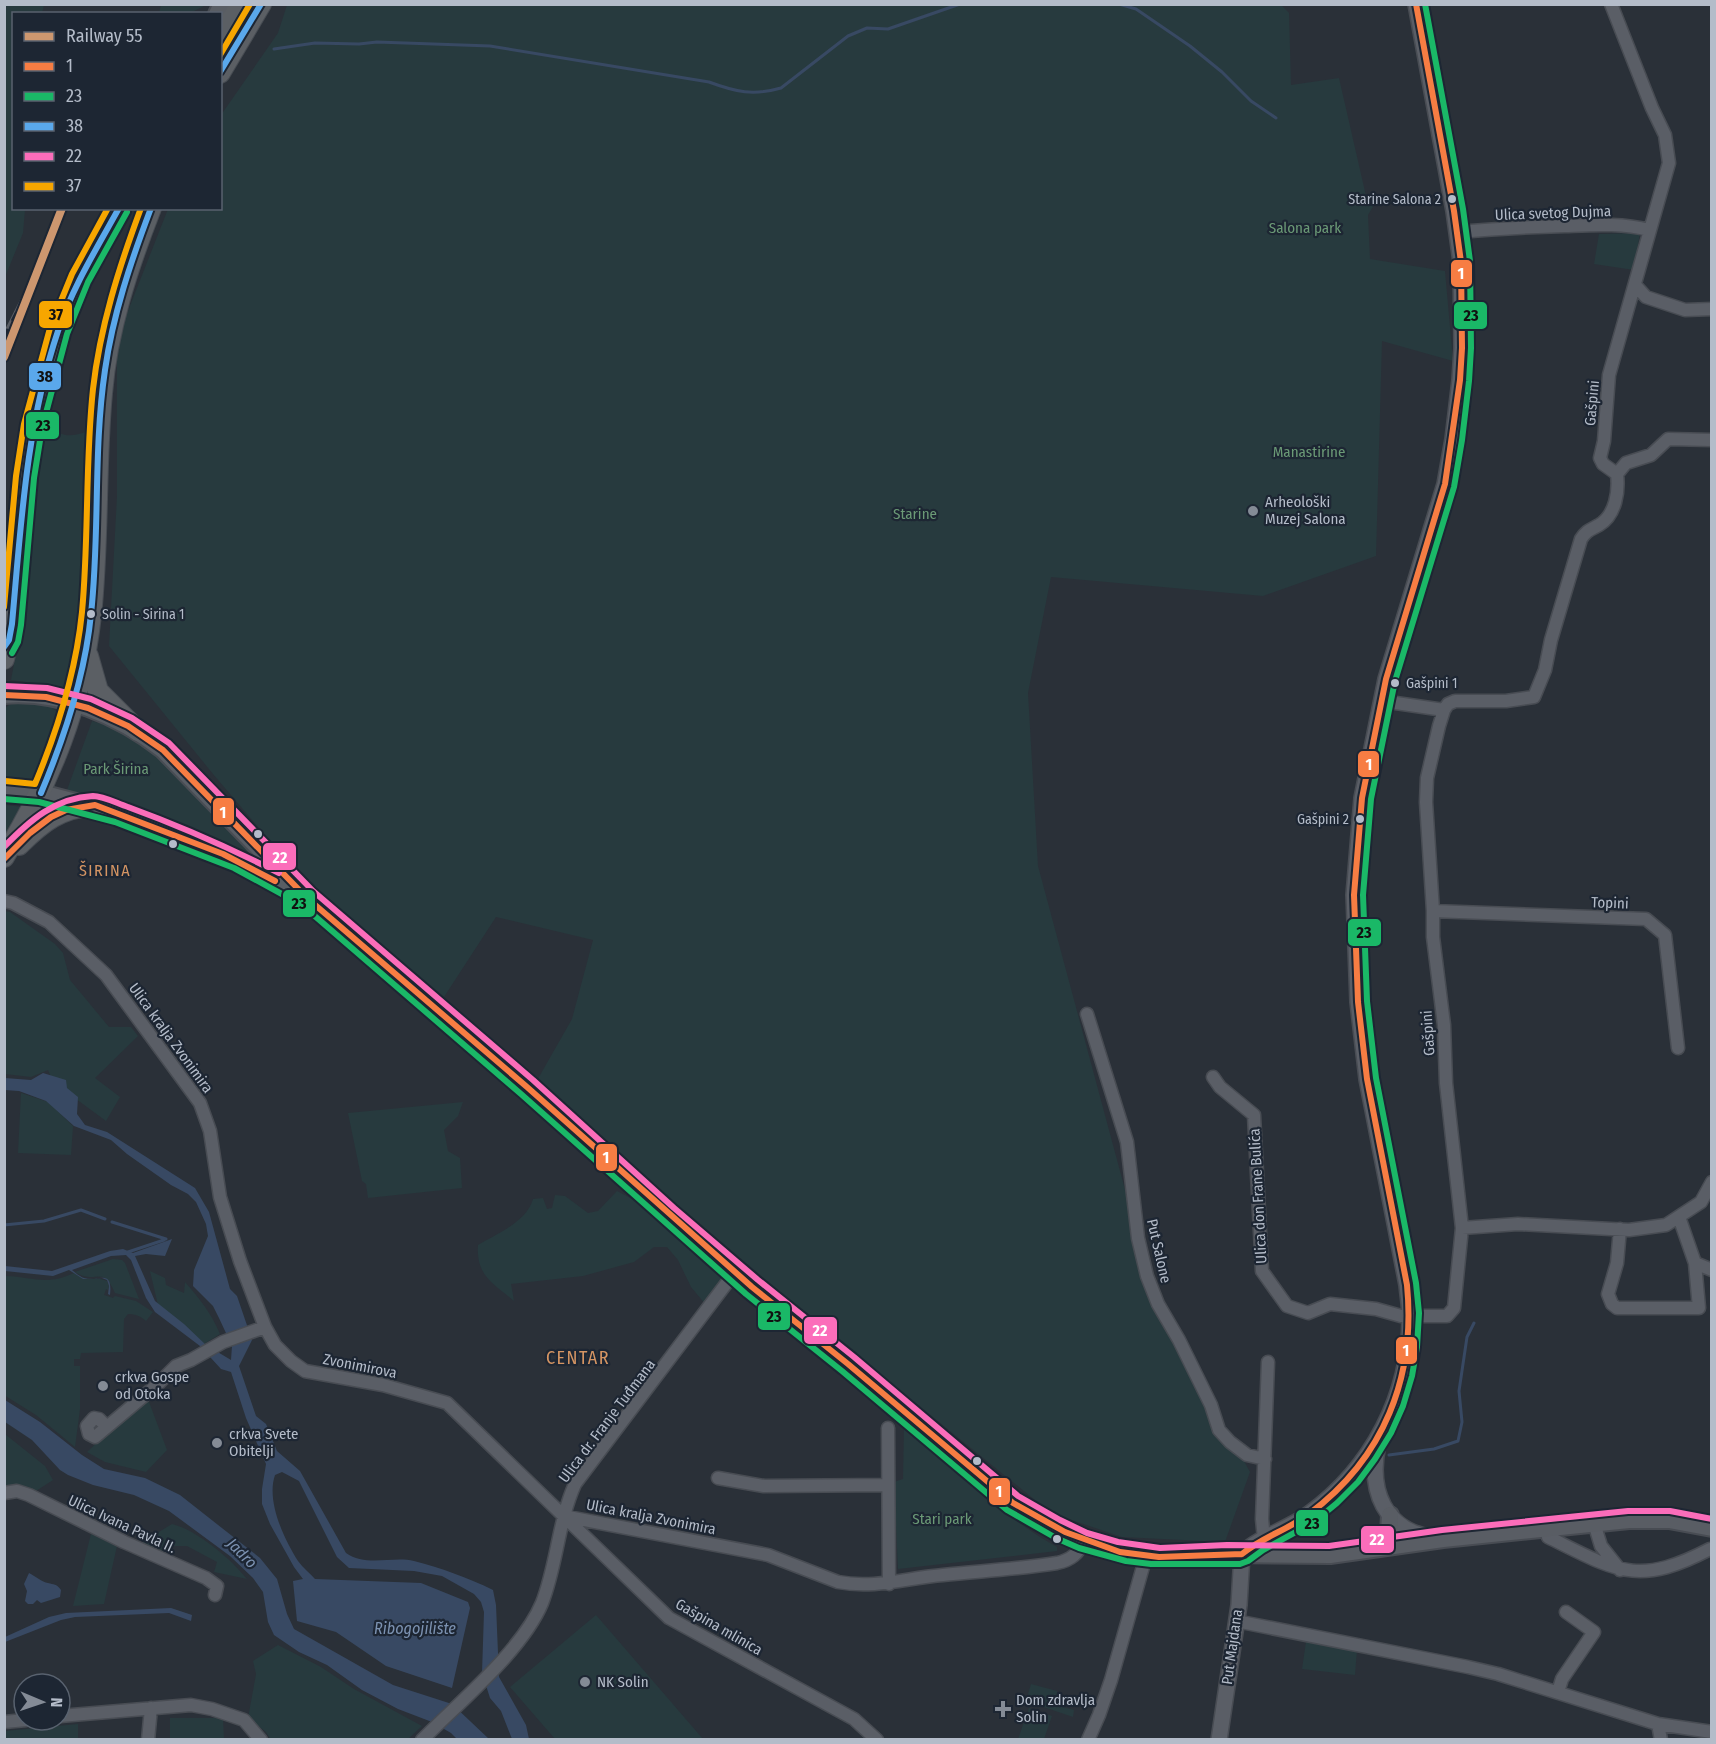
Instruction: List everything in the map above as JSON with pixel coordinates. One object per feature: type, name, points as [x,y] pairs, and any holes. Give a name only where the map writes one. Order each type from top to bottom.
[{"type":"highway","points":[[222,36],[241,4]]},
{"type":"highway","points":[[222,70],[261,4]]},
{"type":"highway","points":[[4,659],[17,579],[25,477],[33,426],[58,331],[80,278],[118,210]]},
{"type":"highway","points":[[4,859],[41,793],[56,760],[73,703],[91,614],[101,403],[108,345],[137,245],[150,210]]},
{"type":"highway","points":[[86,644],[89,665],[98,691],[138,731]]},
{"type":"highway","points":[[4,859],[30,833],[51,817],[66,810],[95,806]]},
{"type":"main road","points":[[4,695],[35,694],[73,703],[102,713],[138,731],[178,763],[307,898],[735,1272],[1013,1503],[1035,1517],[1084,1541],[1116,1551],[1146,1556],[1329,1555],[1443,1539],[1629,1520],[1669,1520],[1712,1528]]},
{"type":"main road","points":[[4,790],[41,793],[95,806],[137,820],[223,854],[307,898]]},
{"type":"main road","points":[[1380,1548],[1389,1533],[1390,1515]]},
{"type":"street","points":[[1242,1554],[1249,1547],[1291,1526],[1319,1506],[1355,1471],[1379,1438],[1393,1405],[1406,1359],[1410,1317],[1407,1285],[1368,1086],[1358,1002],[1354,895],[1362,798],[1386,679],[1444,484],[1453,439],[1462,348],[1462,278],[1457,232],[1416,4]]},
{"type":"street","name":"Gašpini","points":[[1611,4],[1665,135],[1670,163],[1609,375],[1604,441],[1600,458],[1603,464],[1617,474]]},
{"type":"street","name":"Ulica svetog Dujma","points":[[1457,232],[1579,226],[1631,226],[1649,231]]},
{"type":"street","points":[[1636,286],[1646,297],[1685,310],[1712,309]]},
{"type":"street","points":[[1382,700],[1444,710],[1448,704],[1455,701],[1506,701],[1534,697],[1545,670],[1551,640],[1581,539],[1587,529],[1599,525],[1608,518],[1619,490],[1617,474],[1626,463],[1651,455],[1668,439],[1712,440]]},
{"type":"street","name":"Gašpini","points":[[1410,1317],[1447,1317],[1454,1308],[1462,1228],[1446,1083],[1444,1025],[1433,937],[1426,830],[1426,786],[1444,710]]},
{"type":"street","name":"Ulica kralja Zvonimira","points":[[4,902],[13,903],[49,922],[106,975],[200,1103],[210,1131],[220,1197],[259,1329],[275,1345]]},
{"type":"street","name":"Topini","points":[[1433,911],[1646,919],[1665,935],[1678,1048]]},
{"type":"street","name":"Put Salone","points":[[1087,1014],[1127,1142],[1138,1238],[1147,1276],[1158,1304],[1207,1397],[1219,1430],[1247,1455],[1265,1459]]},
{"type":"street","name":"Ulica don Frane Bulića","points":[[1213,1077],[1220,1087],[1254,1115],[1262,1271],[1287,1306],[1308,1313],[1330,1304],[1376,1309],[1410,1317]]},
{"type":"street","points":[[1462,1228],[1518,1224],[1629,1230],[1665,1225],[1701,1202],[1712,1182]]},
{"type":"street","points":[[1620,1229],[1617,1263],[1608,1294],[1612,1304],[1617,1308],[1699,1308],[1695,1263],[1679,1217]]},
{"type":"street","points":[[1695,1263],[1712,1270]]},
{"type":"street","name":"Ulica dr. Franje Tuđmana","points":[[423,1738],[504,1658],[534,1619],[542,1602],[563,1515],[575,1484],[735,1272]]},
{"type":"street","points":[[106,1426],[158,1384],[176,1366],[223,1342],[259,1329]]},
{"type":"street","name":"Zvonimirova","points":[[275,1345],[305,1371],[383,1384],[447,1403]]},
{"type":"street","points":[[1264,1539],[1262,1528],[1268,1362]]},
{"type":"street","name":"Ulica kralja Zvonimira","points":[[447,1403],[563,1515],[768,1555],[838,1582],[889,1584],[939,1575],[1057,1563],[1074,1556],[1084,1541]]},
{"type":"street","points":[[888,1428],[889,1584]]},
{"type":"street","points":[[1379,1438],[1376,1457],[1376,1486],[1382,1503],[1390,1515],[1404,1528],[1413,1533],[1443,1539]]},
{"type":"street","points":[[718,1478],[764,1486],[888,1485]]},
{"type":"street","name":"Ulica Ivana Pavla II.","points":[[4,1493],[17,1491],[29,1496],[124,1542],[206,1578],[217,1586],[215,1595]]},
{"type":"street","name":"Gašpina mlinica","points":[[563,1515],[669,1618],[854,1719],[877,1740]]},
{"type":"street","points":[[1594,1523],[1600,1546],[1620,1570]]},
{"type":"street","points":[[1548,1537],[1605,1566],[1620,1570],[1648,1572],[1683,1563],[1710,1549]]},
{"type":"street","name":"Put Majdana","points":[[1219,1740],[1236,1621],[1242,1554]]},
{"type":"street","points":[[1088,1740],[1106,1693],[1146,1556]]},
{"type":"street","points":[[1558,1692],[1562,1679],[1594,1632],[1566,1612]]},
{"type":"street","points":[[1236,1621],[1468,1667],[1558,1692],[1658,1724],[1712,1732]]},
{"type":"street","points":[[72,1715],[191,1706],[212,1709],[244,1720],[261,1740]]},
{"type":"street","points":[[148,1740],[151,1708]]},
{"type":"street","points":[[1658,1724],[1661,1740]]},
{"type":"green space","points":[[5,4],[44,5],[42,12],[12,12],[12,210],[25,210],[23,233],[5,277]]},
{"type":"green space","points":[[161,4],[206,5],[192,12],[159,12]]},
{"type":"green space","points":[[287,5],[1281,5],[1289,13],[1291,85],[1339,78],[1366,196],[1378,198],[1368,215],[1370,259],[1445,271],[1453,361],[1382,341],[1376,556],[1263,596],[1051,577],[1028,693],[1038,866],[1138,1238],[1190,1362],[1250,1472],[1225,1542],[1122,1537],[1051,1513],[806,1314],[535,1084],[572,1019],[593,940],[496,917],[444,997],[310,888],[109,646],[117,496],[117,339],[168,210],[222,210],[222,114],[278,33]]},
{"type":"green space","points":[[1640,233],[1634,270],[1594,264],[1599,234]]},
{"type":"green space","points":[[43,422],[64,435],[75,435],[88,431],[82,627],[70,688],[11,680],[26,600],[34,484]]},
{"type":"green space","name":"Park Širina","points":[[26,699],[41,700],[56,711],[58,727],[39,775],[28,781],[12,783],[5,781],[4,709]]},
{"type":"green space","name":"Park Širina","points":[[92,721],[123,732],[161,759],[199,795],[267,870],[143,815],[67,790]]},
{"type":"green space","points":[[5,805],[23,807],[5,843]]},
{"type":"green space","points":[[4,911],[10,912],[55,944],[63,953],[70,980],[109,1027],[131,1027],[138,1036],[95,1078],[120,1097],[106,1121],[53,1082],[48,1070],[31,1077],[5,1074]]},
{"type":"green space","points":[[21,1093],[48,1102],[73,1126],[71,1155],[18,1153]]},
{"type":"green space","points":[[463,1102],[458,1116],[444,1130],[448,1151],[460,1158],[462,1188],[368,1198],[366,1184],[362,1181],[348,1113]]},
{"type":"green space","points":[[617,1191],[651,1209],[727,1276],[706,1305],[691,1287],[678,1260],[667,1247],[654,1247],[634,1262],[583,1276],[511,1284],[514,1301],[493,1284],[483,1272],[478,1256],[478,1245],[518,1221],[530,1207],[533,1199],[543,1198],[547,1209],[552,1208],[555,1195],[565,1196],[588,1213],[598,1211]]},
{"type":"green space","points":[[113,1259],[122,1260],[125,1263],[139,1299],[115,1293],[106,1279],[102,1277],[83,1276],[75,1272]]},
{"type":"green space","points":[[150,1271],[165,1278],[166,1285],[184,1293],[185,1282],[205,1306],[220,1334],[204,1344],[158,1305]]},
{"type":"green space","points":[[74,1273],[88,1279],[107,1281],[109,1286],[104,1295],[136,1301],[153,1312],[146,1321],[131,1314],[124,1319],[123,1352],[81,1353],[80,1359],[74,1359],[74,1366],[80,1366],[80,1409],[75,1447],[36,1415],[4,1395],[5,1276],[48,1280]]},
{"type":"green space","points":[[142,1400],[149,1402],[167,1450],[146,1472],[105,1462],[87,1452]]},
{"type":"green space","name":"Stari park","points":[[904,1426],[978,1491],[1017,1521],[1057,1547],[1057,1551],[898,1569],[894,1482],[903,1479]]},
{"type":"green space","points":[[5,1434],[45,1466],[53,1480],[36,1491],[23,1486],[5,1486]]},
{"type":"green space","points":[[172,1524],[192,1532],[213,1546],[247,1579],[214,1572],[217,1562],[187,1546],[171,1546],[164,1553],[141,1543]]},
{"type":"green space","points":[[91,1534],[117,1546],[104,1604],[73,1606]]},
{"type":"green space","name":"NK Solin","points":[[596,1615],[703,1739],[555,1739],[510,1687]]},
{"type":"green space","points":[[1306,1642],[1357,1650],[1355,1675],[1302,1669]]},
{"type":"green space","points":[[278,1645],[321,1667],[354,1689],[422,1726],[408,1739],[271,1740],[266,1732],[248,1718],[256,1674],[253,1661]]},
{"type":"green space","points":[[1031,1684],[1057,1691],[1055,1705],[1074,1710],[1073,1717],[1026,1701]]},
{"type":"green space","points":[[1029,1708],[1052,1716],[1044,1739],[1018,1739]]},
{"type":"green space","points":[[170,1718],[223,1718],[224,1739],[170,1740]]},
{"type":"green space","points":[[78,1724],[78,1739],[5,1739],[5,1731],[72,1732],[72,1725]]},
{"type":"water","name":"Ribogojilište","points":[[43,1073],[66,1080],[67,1088],[78,1097],[77,1114],[85,1125],[107,1132],[195,1188],[209,1212],[230,1289],[237,1296],[252,1340],[239,1366],[256,1416],[266,1424],[277,1451],[300,1471],[346,1553],[370,1560],[414,1561],[455,1574],[493,1590],[496,1605],[499,1677],[526,1725],[529,1739],[512,1739],[501,1711],[490,1698],[482,1673],[484,1612],[481,1602],[474,1594],[442,1576],[414,1571],[349,1568],[337,1557],[299,1481],[282,1472],[275,1475],[273,1485],[278,1520],[298,1561],[315,1579],[421,1583],[468,1602],[470,1608],[452,1688],[386,1666],[336,1632],[297,1621],[293,1581],[303,1579],[270,1524],[262,1504],[266,1464],[246,1418],[231,1372],[221,1369],[200,1346],[155,1312],[146,1298],[131,1260],[126,1255],[111,1256],[72,1270],[89,1279],[83,1279],[69,1270],[53,1276],[5,1271],[5,1266],[52,1271],[110,1251],[123,1249],[133,1253],[172,1239],[165,1256],[146,1254],[135,1256],[155,1301],[206,1345],[231,1360],[232,1346],[213,1306],[193,1286],[194,1270],[208,1236],[206,1224],[196,1202],[188,1194],[127,1154],[111,1140],[74,1126],[46,1101],[19,1091],[5,1090],[5,1078],[31,1080]]},
{"type":"water","name":"Jadro","points":[[5,1400],[40,1422],[104,1469],[145,1478],[180,1495],[260,1558],[277,1579],[294,1629],[393,1685],[452,1704],[489,1739],[457,1739],[432,1722],[398,1709],[362,1690],[327,1665],[299,1652],[274,1635],[268,1622],[263,1592],[253,1578],[230,1556],[169,1511],[134,1495],[93,1485],[60,1470],[32,1440],[5,1422]]},
{"type":"water","points":[[29,1573],[58,1586],[61,1590],[60,1597],[41,1603],[37,1600],[33,1604],[28,1604],[25,1601],[27,1591],[24,1584]]},
{"type":"water","points":[[171,1608],[192,1615],[191,1621],[169,1613],[75,1617],[61,1620],[5,1642],[5,1637],[49,1617],[66,1613]]},
{"type":"waterway","points":[[274,49],[315,43],[377,42],[490,46],[709,82],[736,90],[762,92],[781,88],[848,36],[867,28],[888,29],[960,4]]},
{"type":"waterway","points":[[1119,4],[1136,9],[1190,46],[1222,72],[1251,101],[1276,118]]},
{"type":"waterway","points":[[4,1225],[44,1221],[81,1210],[105,1219]]},
{"type":"waterway","points":[[112,1222],[166,1239]]},
{"type":"waterway","points":[[128,1252],[164,1240]]},
{"type":"waterway","points":[[1389,1455],[1434,1449],[1458,1441],[1462,1422],[1459,1391],[1467,1337],[1474,1323]]},
{"type":"railway","points":[[4,337],[42,262]]},
{"type":"rail line","name":"55","points":[[4,357],[61,210]]},
{"type":"transit line","name":"37","points":[[222,52],[250,4]]},
{"type":"transit line","name":"38","points":[[222,69],[261,4]]},
{"type":"transit line","name":"1","points":[[1242,1554],[1309,1514],[1335,1492],[1357,1468],[1390,1413],[1400,1383],[1406,1352],[1407,1285],[1367,1079],[1358,1002],[1354,895],[1362,798],[1386,679],[1445,484],[1460,380],[1461,262],[1454,211],[1416,4]]},
{"type":"transit line","name":"23","points":[[4,799],[39,802],[115,822],[234,868],[302,905],[521,1094],[746,1294],[842,1371],[1007,1510],[1056,1538],[1079,1548],[1126,1561],[1151,1564],[1240,1564],[1248,1561],[1263,1550],[1314,1522],[1358,1482],[1391,1433],[1403,1406],[1412,1376],[1417,1347],[1419,1313],[1416,1283],[1376,1078],[1367,1001],[1363,895],[1371,799],[1395,681],[1454,487],[1469,381],[1470,261],[1463,209],[1425,4]]},
{"type":"transit line","name":"37","points":[[4,607],[16,476],[24,424],[50,328],[72,274],[107,210]]},
{"type":"transit line","name":"38","points":[[4,647],[9,640],[12,624],[26,476],[47,367],[70,299],[118,210]]},
{"type":"transit line","name":"37","points":[[5,781],[35,784],[71,678],[82,612],[89,445],[96,366],[111,297],[140,210]]},
{"type":"transit line","name":"38","points":[[41,793],[66,728],[84,660],[94,584],[99,431],[105,370],[124,288],[150,210]]},
{"type":"transit line","name":"23","points":[[12,653],[18,642],[21,625],[34,478],[42,428],[67,334],[88,282],[127,212]]},
{"type":"transit line","name":"22","points":[[4,686],[47,688],[91,699],[132,718],[169,743],[313,891],[533,1080],[674,1208],[1018,1496],[1060,1520],[1087,1533],[1118,1542],[1160,1548],[1227,1545],[1329,1546],[1442,1530],[1628,1511],[1670,1511],[1712,1519]]},
{"type":"transit line","name":"1","points":[[4,695],[46,697],[88,708],[128,726],[163,750],[307,898],[527,1087],[752,1287],[848,1364],[1013,1503],[1065,1532],[1120,1552],[1159,1557],[1242,1554]]},
{"type":"transit line","name":"22","points":[[4,847],[44,812],[67,801],[97,796],[186,830],[279,873]]},
{"type":"transit line","name":"1","points":[[4,859],[30,833],[51,817],[66,810],[95,805],[223,854],[275,881]]},
{"type":"place","name":"Starine Salona 2","points":[[1452,199]]},
{"type":"place","name":"Arheološki Muzej Salona","points":[[1253,511]]},
{"type":"place","name":"Solin - Sirina 1","points":[[91,614]]},
{"type":"place","name":"Gašpini 1","points":[[1395,683]]},
{"type":"place","name":"Gašpini 2","points":[[1360,819]]},
{"type":"place","name":"crkva Gospe od Otoka","points":[[103,1386]]},
{"type":"place","name":"crkva Svete Obitelji","points":[[217,1443]]},
{"type":"place","name":"NK Solin","points":[[585,1682]]},
{"type":"place","name":"Dom zdravlja Solin","points":[[1003,1709]]},
{"type":"district","name":"ŠIRINA","points":[[105,870]]},
{"type":"district","name":"CENTAR","points":[[578,1358]]},
{"type":"park label","name":"Salona park","points":[[1305,228]]},
{"type":"park label","name":"Manastirine","points":[[1309,452]]},
{"type":"park label","name":"Starine","points":[[915,514]]}]
